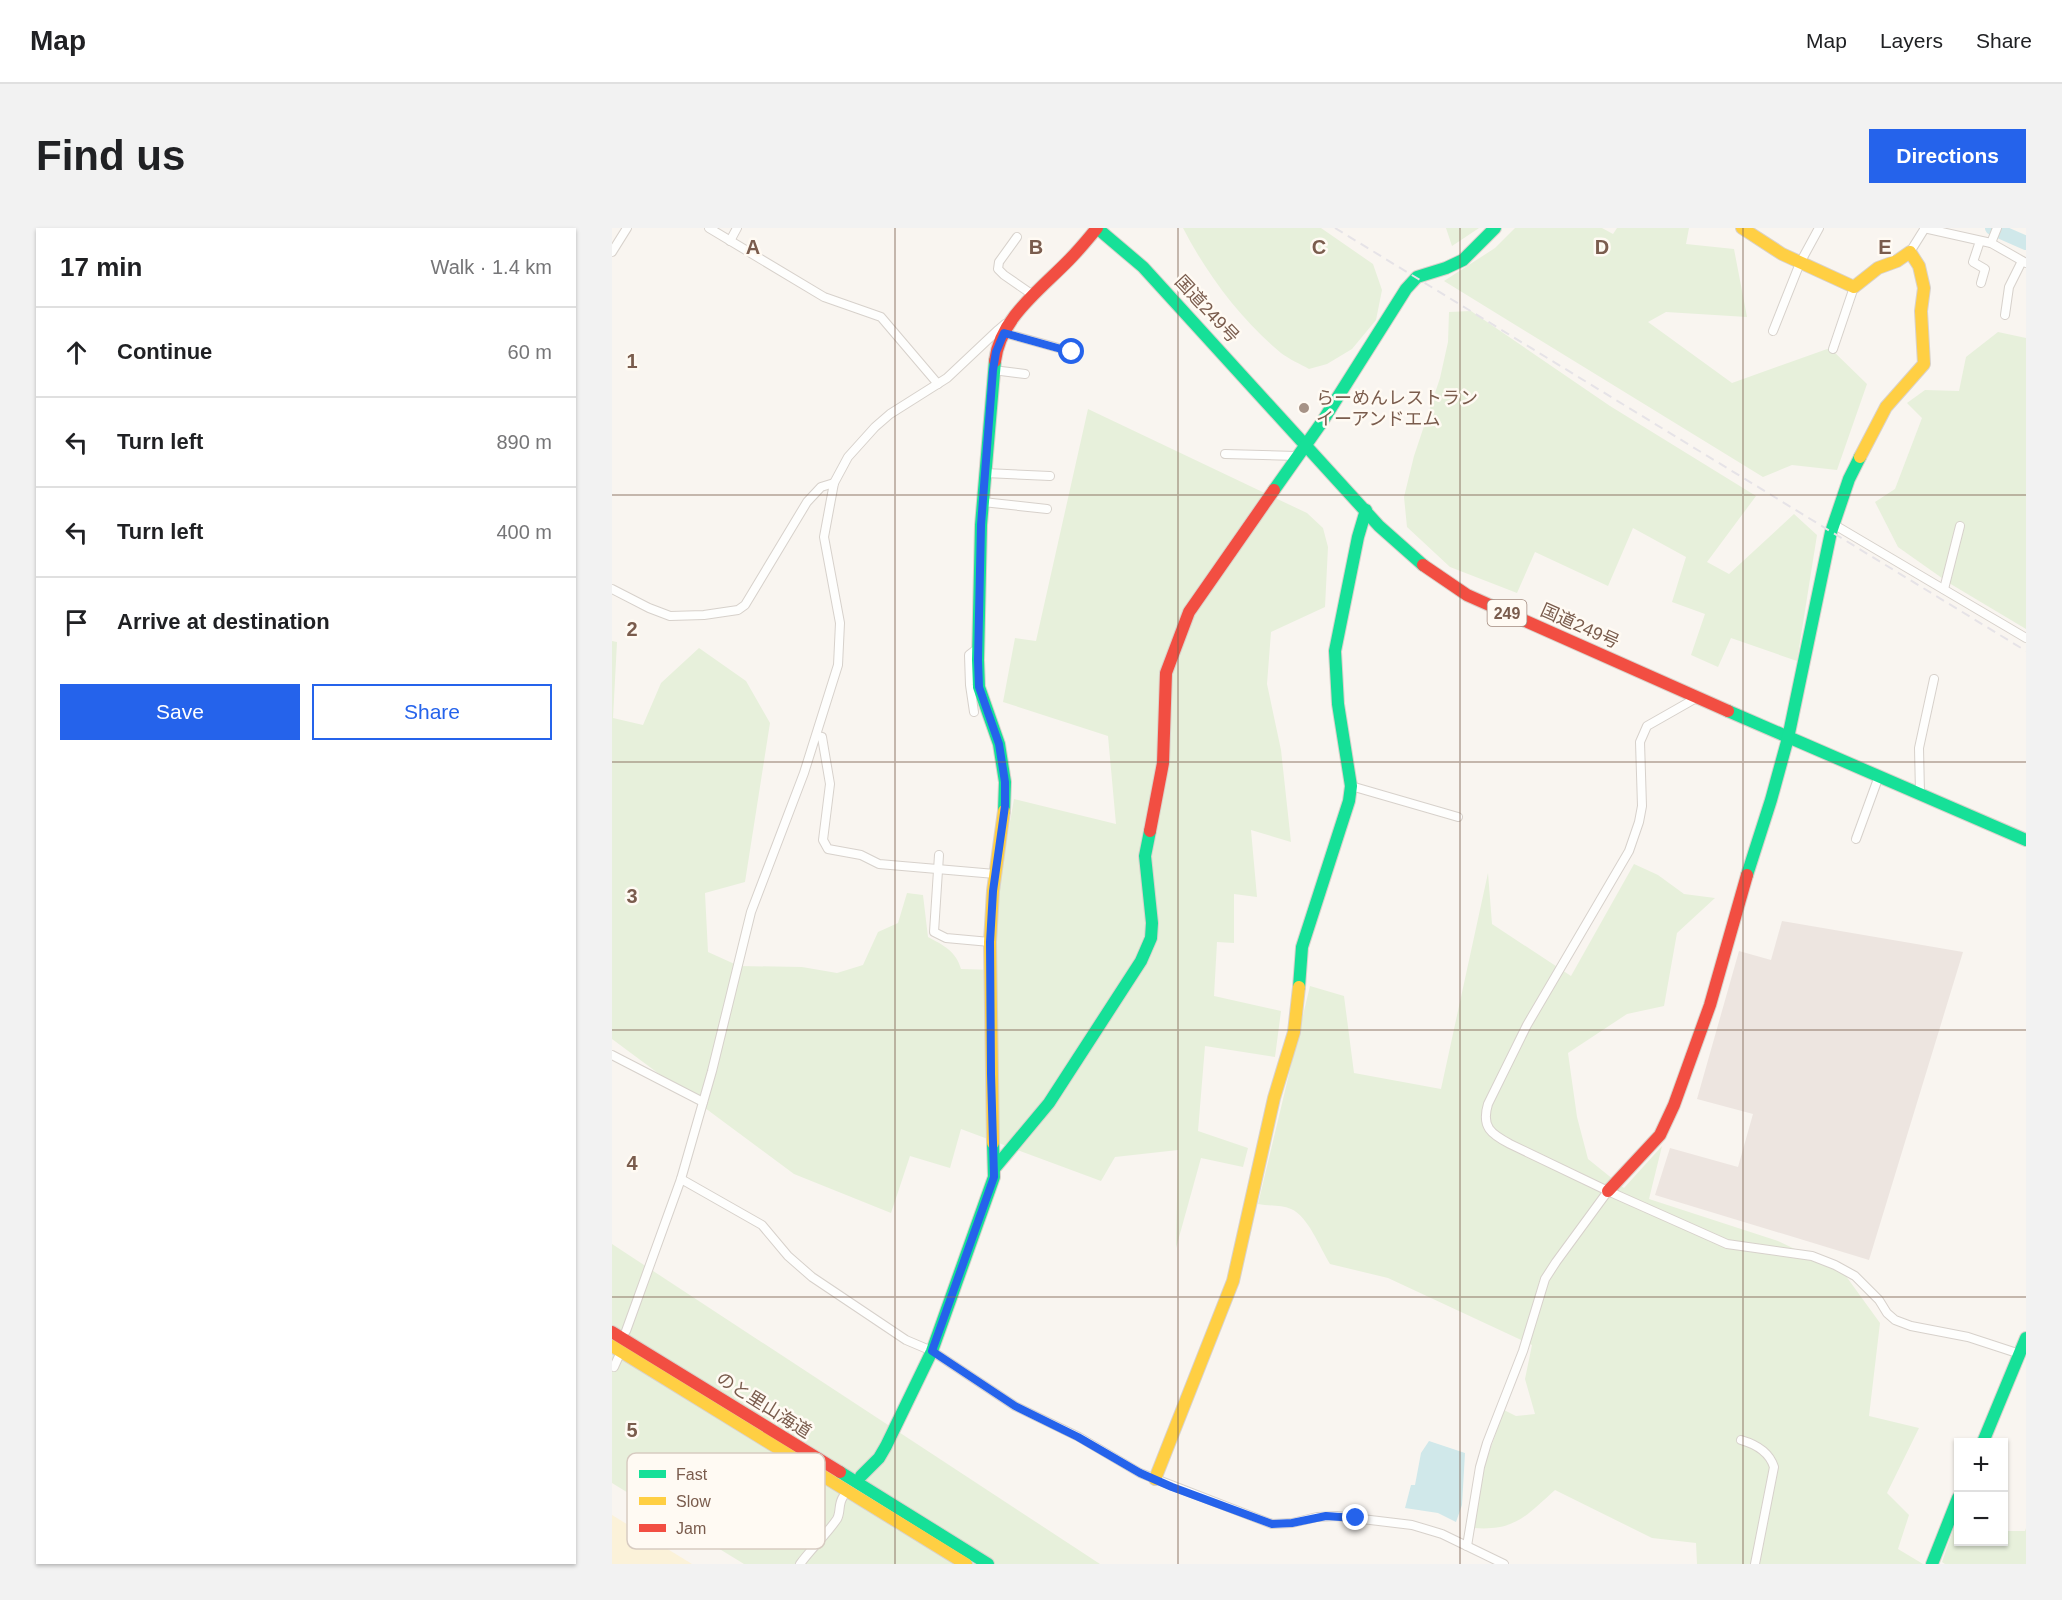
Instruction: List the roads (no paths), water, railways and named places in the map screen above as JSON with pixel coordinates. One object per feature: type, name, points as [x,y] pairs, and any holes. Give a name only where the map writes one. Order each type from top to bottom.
[{"type":"main road","points":[[861,1476],[879,1458],[886,1446],[932,1351],[992,1186],[994,1169],[990,942],[995,874],[1005,806],[1005,782],[999,744],[979,687],[978,648],[983,501],[996,352],[1016,313],[1071,258],[1097,228]]},
{"type":"main road","name":"国道249号","points":[[1097,228],[1143,267],[1408,553],[1442,579],[1467,595],[1788,738],[1879,775],[2026,840]]},
{"type":"main road","points":[[994,1169],[1049,1103],[1141,961],[1151,938],[1152,923],[1145,856],[1163,762],[1166,673],[1190,612],[1322,422],[1406,289],[1416,277],[1463,260],[1495,228]]},
{"type":"main road","points":[[1608,1191],[1660,1135],[1674,1105],[1710,1005],[1788,738],[1833,524],[1849,479],[1886,407],[1924,364],[1921,311],[1924,288],[1919,266],[1910,252],[1897,261],[1878,268],[1854,287],[1782,254],[1742,228]]},
{"type":"main road","points":[[1155,1479],[1233,1281],[1274,1098],[1294,1032],[1298,1010],[1302,947],[1349,801],[1351,786],[1338,704],[1335,651],[1358,537],[1366,510]]},
{"type":"main road","name":"のと里山海道","points":[[612,1332],[808,1453]]},
{"type":"main road","points":[[1985,1438],[2026,1338]]},
{"type":"main road","name":"のと里山海道","points":[[612,1346],[786,1453]]},
{"type":"main road","name":"のと里山海道","points":[[825,1463],[988,1564]]},
{"type":"main road","name":"のと里山海道","points":[[825,1477],[966,1564]]},
{"type":"main road","points":[[1932,1564],[1954,1510]]},
{"type":"street","points":[[612,252],[627,228]]},
{"type":"street","points":[[709,228],[824,297],[881,317],[938,384]]},
{"type":"street","points":[[730,241],[737,228]]},
{"type":"street","points":[[1773,331],[1800,263],[1819,228]]},
{"type":"street","points":[[1910,252],[1925,228],[1980,241],[1994,236],[2024,262],[2009,287],[2005,315]]},
{"type":"street","points":[[1017,237],[999,262],[998,269],[1033,295]]},
{"type":"street","points":[[1980,241],[1973,262],[1985,269],[1981,283]]},
{"type":"street","points":[[1833,349],[1854,287]]},
{"type":"street","points":[[626,1330],[681,1179],[751,912],[795,799],[835,677],[840,645],[840,623],[824,537],[834,483],[849,457],[875,427],[890,414],[947,378],[1005,324],[1006,329],[1072,352]]},
{"type":"street","points":[[993,370],[1025,374]]},
{"type":"street","points":[[1226,454],[1297,456]]},
{"type":"street","points":[[985,472],[1050,476]]},
{"type":"street","points":[[612,589],[670,616],[704,615],[738,610],[745,605],[807,502],[821,487],[834,483]]},
{"type":"street","points":[[983,501],[1047,509]]},
{"type":"street","points":[[1833,524],[2026,638]]},
{"type":"street","points":[[1944,590],[1960,526]]},
{"type":"street","points":[[974,712],[969,655],[978,648]]},
{"type":"street","points":[[1920,793],[1919,748],[1934,679]]},
{"type":"street","points":[[1698,697],[1647,726],[1642,733],[1640,741],[1642,806],[1640,822],[1629,851],[1527,1025],[1486,1112],[1487,1125],[1497,1137],[1608,1191],[1727,1244],[1812,1256],[1835,1265],[1855,1276],[1879,1300],[1894,1320],[1911,1326],[1968,1337],[2020,1354]]},
{"type":"street","points":[[817,736],[822,738],[830,776],[824,845],[833,850],[861,855],[879,864],[995,874]]},
{"type":"street","points":[[1856,839],[1879,775]]},
{"type":"street","points":[[1351,786],[1458,817]]},
{"type":"street","points":[[939,855],[934,932],[946,938],[990,942]]},
{"type":"street","points":[[612,1055],[703,1102]]},
{"type":"street","points":[[681,1179],[762,1225],[788,1256],[812,1277],[906,1340],[932,1351],[1015,1406],[1078,1437],[1140,1473],[1272,1524],[1337,1516],[1412,1525],[1442,1534],[1504,1564]]},
{"type":"street","points":[[1467,1546],[1480,1467],[1487,1443],[1523,1351],[1545,1279],[1608,1191]]},
{"type":"street","points":[[614,1367],[618,1358]]},
{"type":"street","points":[[1741,1440],[1757,1445],[1771,1459],[1774,1467],[1755,1564]]},
{"type":"street","points":[[825,1533],[836,1520],[843,1497]]},
{"type":"street","points":[[800,1564],[812,1549]]},
{"type":"water","points":[[1429,1441],[1465,1453],[1462,1505],[1456,1522],[1438,1513],[1405,1508],[1411,1485],[1415,1485],[1421,1453]]},
{"type":"waterway","points":[[1992,228],[2026,243]]},
{"type":"railway","points":[[1335,228],[2026,651]]},
{"type":"place","name":"らーめんレストラン イーアンドエム","points":[[1304,408]]}]
